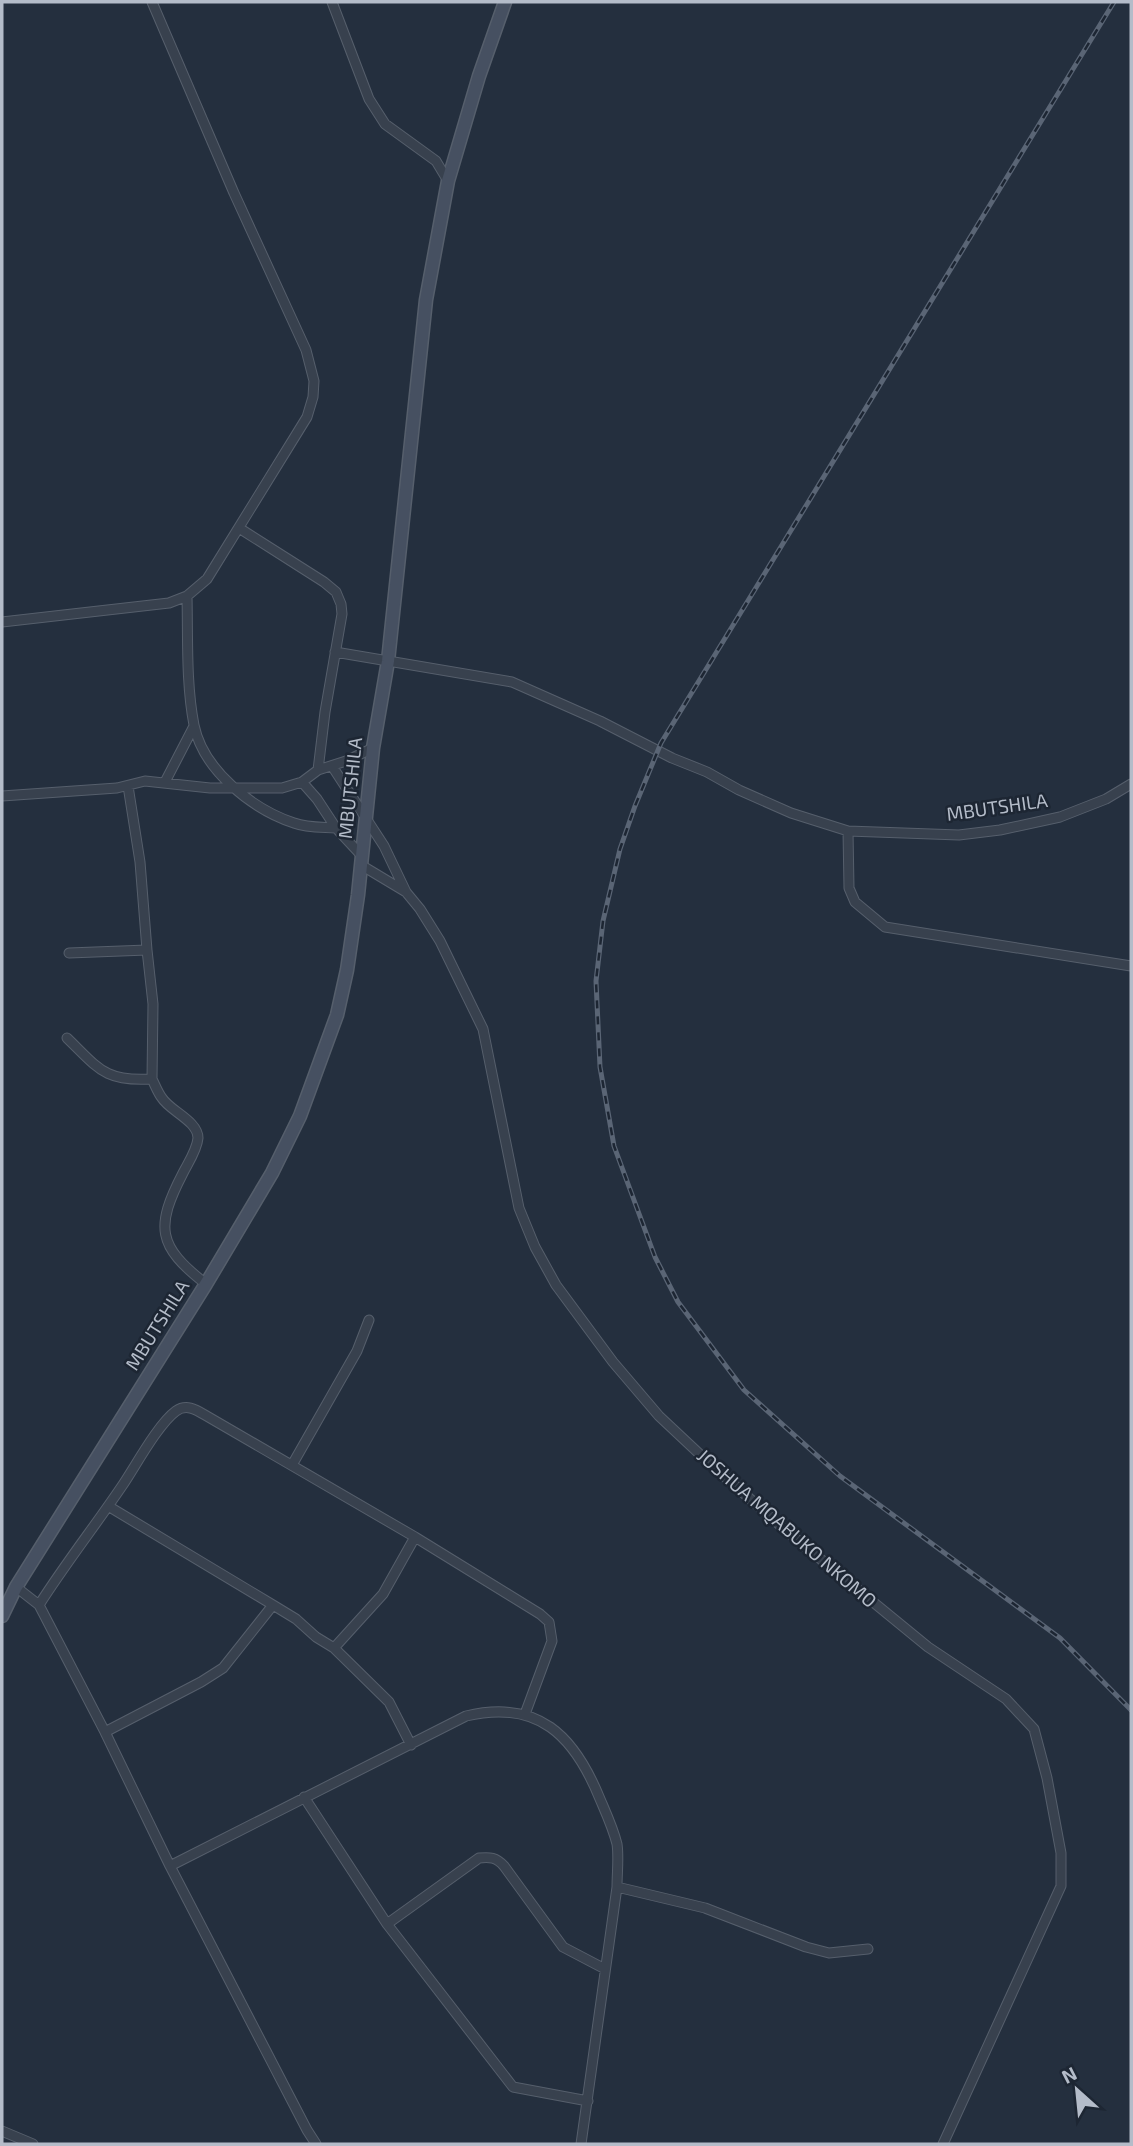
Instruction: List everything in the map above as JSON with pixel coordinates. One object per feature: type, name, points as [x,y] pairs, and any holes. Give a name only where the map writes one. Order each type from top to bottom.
[{"type":"street","points":[[2,622],[169,603],[187,596],[207,579],[307,417],[313,397],[314,381],[306,350],[234,193],[152,2]]},
{"type":"street","points":[[332,2],[349,41],[358,74],[385,124],[436,161],[448,181]]},
{"type":"street","points":[[335,652],[388,661],[426,300],[448,181],[479,76],[505,2]]},
{"type":"street","points":[[239,528],[336,592],[341,604],[342,614],[318,770]]},
{"type":"street","points":[[187,596],[188,655],[194,726],[203,750],[230,787],[269,811],[295,824],[336,828]]},
{"type":"street","name":"MBUTSHILA","points":[[2,1616],[16,1587],[206,1284],[272,1173],[300,1116],[337,1015],[347,970],[362,860],[373,748],[388,661],[512,682],[600,721],[791,814],[848,831],[959,835],[1000,830],[1060,817],[1106,799],[1131,784]]},
{"type":"street","points":[[165,782],[194,726]]},
{"type":"street","points":[[2,796],[128,786],[145,781],[209,788],[282,789],[302,782],[318,770],[373,748]]},
{"type":"street","points":[[332,766],[397,870],[406,892]]},
{"type":"street","points":[[302,782],[362,860],[406,892]]},
{"type":"street","points":[[128,786],[140,862],[153,1004],[152,1079],[163,1100],[197,1133],[196,1145],[174,1190],[163,1226],[166,1240],[181,1262],[206,1284]]},
{"type":"street","points":[[848,831],[849,888],[855,902],[884,927],[1131,966]]},
{"type":"street","name":"JOSHUA MQABUKO NKOMO","points":[[406,892],[421,909],[440,941],[483,1029],[519,1208],[535,1247],[556,1285],[613,1362],[659,1416],[790,1534],[928,1647],[1006,1699],[1034,1729],[1047,1778],[1058,1841],[1060,1886],[943,2144]]},
{"type":"street","points":[[69,953],[146,950]]},
{"type":"street","points":[[66,1038],[107,1074],[130,1080],[152,1079]]},
{"type":"street","points":[[292,1465],[357,1351],[369,1320]]},
{"type":"street","points":[[39,1605],[69,1558],[170,1417],[186,1407],[205,1415],[415,1536],[533,1608],[549,1622],[552,1642],[525,1714]]},
{"type":"street","points":[[108,1506],[296,1619],[316,1637],[334,1648],[389,1702],[411,1745]]},
{"type":"street","points":[[334,1648],[383,1594],[415,1536]]},
{"type":"street","points":[[16,1587],[39,1605],[170,1866],[316,2144]]},
{"type":"street","points":[[105,1732],[223,1668],[273,1605]]},
{"type":"street","points":[[170,1866],[466,1716],[488,1711],[525,1714],[553,1729],[572,1744],[591,1776],[617,1845],[617,1887],[581,2144]]},
{"type":"street","points":[[304,1797],[387,1924],[513,2087],[588,2101]]},
{"type":"street","points":[[387,1924],[479,1858],[490,1857],[498,1859],[504,1866],[563,1947],[605,1969]]},
{"type":"street","points":[[617,1887],[705,1908],[806,1947],[829,1953],[868,1949]]},
{"type":"street","points":[[2,2131],[33,2144]]},
{"type":"railway","points":[[1114,2],[661,743],[620,849],[603,921],[596,981],[600,1067],[614,1146],[655,1257],[678,1302],[744,1390],[840,1476],[1060,1638],[1131,1710]]}]
